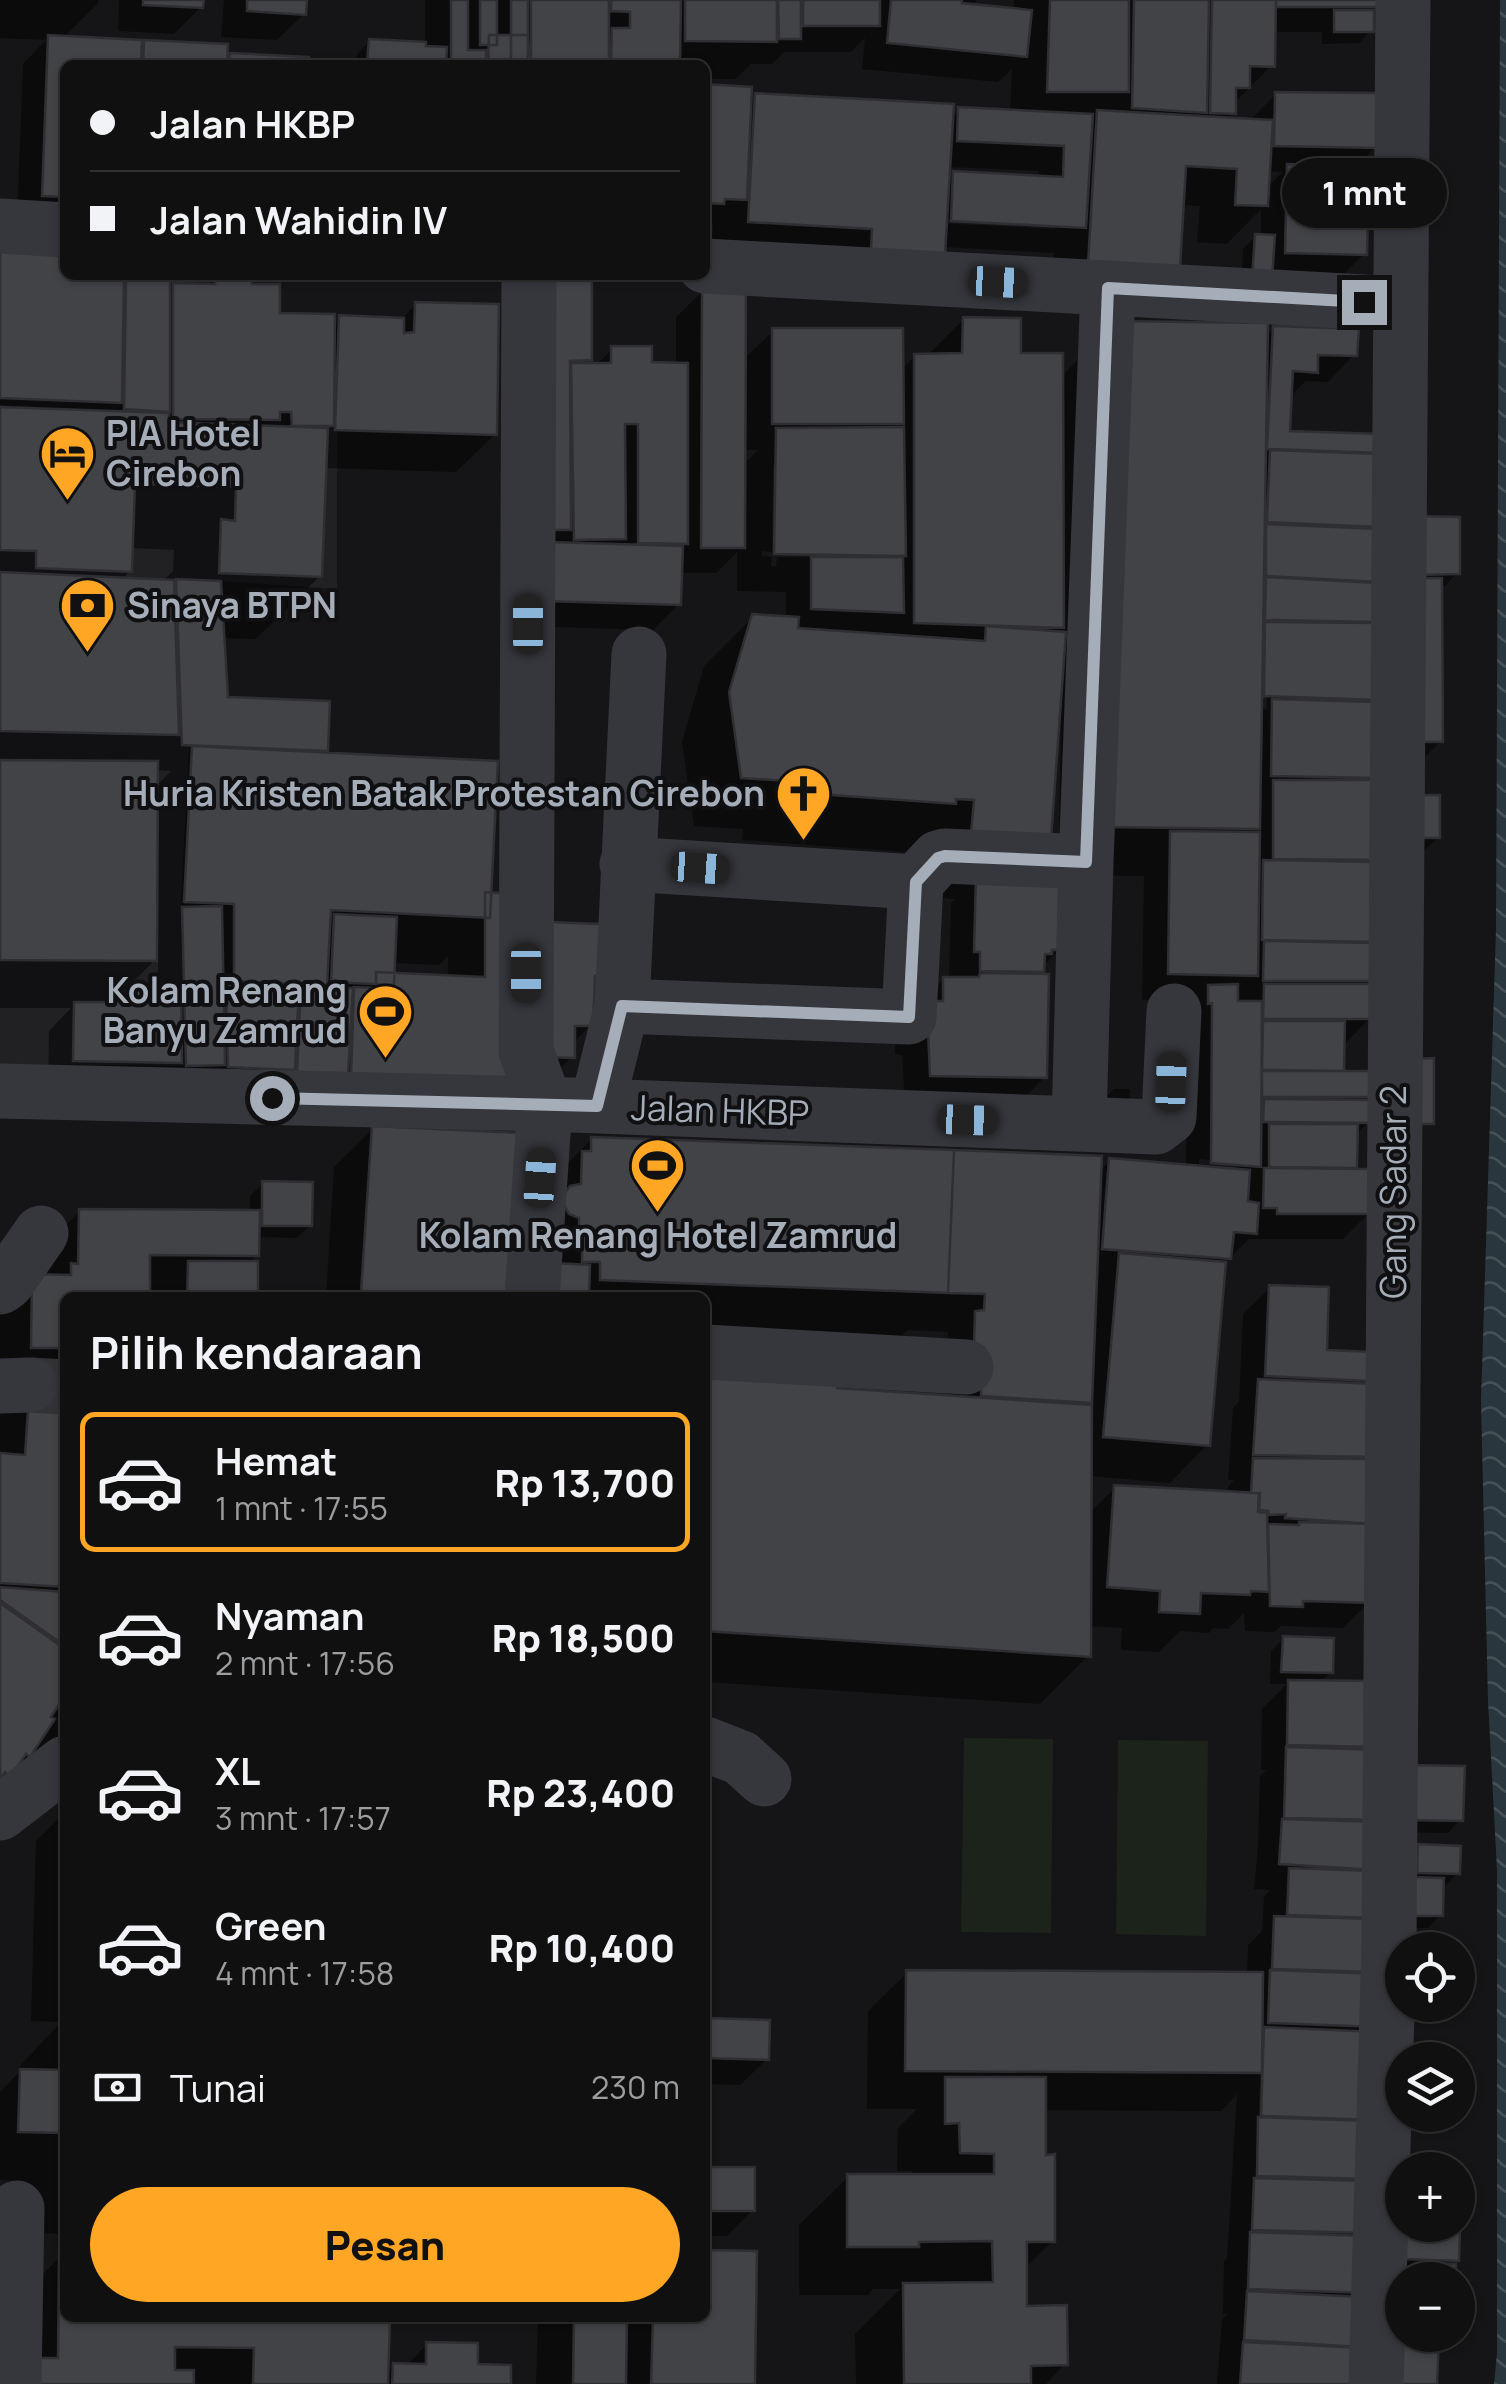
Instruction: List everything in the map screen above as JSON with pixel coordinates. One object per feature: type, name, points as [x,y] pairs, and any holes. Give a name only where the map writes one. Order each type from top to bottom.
[{"type":"street","name":"Gang Sadar 2","points":[[1376,2384],[1389,1944],[1403,0]]},
{"type":"street","points":[[0,226],[60,230]]},
{"type":"street","points":[[710,266],[1400,304]]},
{"type":"street","points":[[529,280],[526,1051],[571,1105]]},
{"type":"street","points":[[1080,1124],[1108,288]]},
{"type":"street","points":[[533,1292],[571,1105],[622,1006],[639,654]]},
{"type":"street","points":[[622,1006],[909,1017],[916,882],[938,858],[1086,862]]},
{"type":"street","points":[[628,864],[916,882]]},
{"type":"street","name":"Jalan HKBP","points":[[0,1091],[571,1105],[1156,1127],[1169,1118],[1174,1011]]},
{"type":"street","points":[[0,1287],[41,1234]]},
{"type":"street","points":[[710,1352],[966,1367]]},
{"type":"street","points":[[710,1746],[740,1758],[764,1779]]},
{"type":"street","points":[[0,1814],[60,1767]]},
{"type":"street","points":[[14,2384],[27,2208]]},
{"type":"shaded area","points":[[0,405],[171,413],[172,421],[332,427],[337,432],[337,589],[175,578],[180,745],[189,746],[181,902],[184,1066],[0,1064]]},
{"type":"shaded area","points":[[964,1738],[1053,1739],[1051,1933],[961,1932]]},
{"type":"shaded area","points":[[1118,1740],[1208,1741],[1206,1936],[1116,1934]]},
{"type":"water","points":[[1500,0],[1506,0],[1506,2384],[1494,2384],[1497,1870],[1488,1701],[1481,1401],[1496,929]]},
{"type":"building","points":[[143,0],[204,0],[203,8],[143,5]]},
{"type":"building","points":[[247,0],[307,0],[306,15],[247,11]]},
{"type":"building","points":[[451,0],[468,0],[468,50],[486,50],[486,60],[451,60]]},
{"type":"building","points":[[480,0],[497,0],[497,45],[480,45]]},
{"type":"building","points":[[511,0],[528,0],[528,60],[511,60]]},
{"type":"building","points":[[531,0],[609,0],[609,60],[531,60]]},
{"type":"building","points":[[611,0],[681,0],[680,60],[611,60],[612,28],[630,28],[630,12],[611,11]]},
{"type":"building","points":[[685,0],[777,0],[777,42],[685,41]]},
{"type":"building","points":[[778,0],[801,0],[801,39],[779,39]]},
{"type":"building","points":[[803,0],[880,0],[880,26],[803,26]]},
{"type":"building","points":[[891,0],[962,0],[1032,10],[1027,57],[887,43]]},
{"type":"building","points":[[1050,0],[1129,0],[1129,92],[1047,92]]},
{"type":"building","points":[[1134,0],[1209,0],[1207,113],[1132,108]]},
{"type":"building","points":[[1212,0],[1276,0],[1275,67],[1250,66],[1250,88],[1236,88],[1236,114],[1210,113]]},
{"type":"building","points":[[1276,0],[1381,0],[1381,7],[1276,7]]},
{"type":"building","points":[[1334,10],[1374,10],[1374,32],[1334,32]]},
{"type":"building","points":[[48,35],[142,40],[141,60],[60,60],[60,197],[42,196]]},
{"type":"building","points":[[489,35],[528,35],[529,60],[488,60]]},
{"type":"building","points":[[369,39],[447,47],[446,60],[367,60]]},
{"type":"building","points":[[144,40],[228,44],[227,60],[143,60]]},
{"type":"building","points":[[230,53],[309,57],[309,60],[229,60]]},
{"type":"building","points":[[710,84],[752,87],[747,200],[725,199],[724,204],[710,203]]},
{"type":"building","points":[[1275,92],[1379,93],[1378,148],[1274,146]]},
{"type":"building","points":[[755,93],[954,104],[945,254],[871,250],[872,229],[748,222]]},
{"type":"building","points":[[958,107],[1093,114],[1086,228],[951,221],[953,171],[1063,177],[1064,146],[957,141]]},
{"type":"building","points":[[1097,110],[1273,120],[1268,206],[1235,205],[1237,169],[1186,166],[1180,269],[1088,264]]},
{"type":"building","points":[[1287,164],[1369,167],[1367,255],[1285,253]]},
{"type":"building","points":[[1255,234],[1275,235],[1272,281],[1252,280]]},
{"type":"building","points":[[0,250],[60,252],[60,280],[124,280],[122,403],[0,398]]},
{"type":"building","points":[[126,280],[170,280],[170,412],[124,409]]},
{"type":"building","points":[[215,280],[252,280],[252,284],[280,284],[280,313],[335,314],[334,426],[292,426],[291,412],[280,412],[280,420],[173,419],[173,283],[215,284]]},
{"type":"building","points":[[545,280],[592,280],[592,360],[570,361],[571,530],[545,530]]},
{"type":"building","points":[[702,288],[746,290],[745,548],[701,548]]},
{"type":"building","points":[[415,302],[499,304],[497,435],[335,430],[339,315],[404,318],[404,333],[414,332]]},
{"type":"building","points":[[963,317],[1021,318],[1021,353],[1063,353],[1064,628],[914,623],[914,354],[962,353]]},
{"type":"building","points":[[1113,321],[1268,323],[1260,829],[1106,827]]},
{"type":"building","points":[[1273,326],[1359,329],[1357,356],[1318,355],[1318,373],[1293,371],[1290,431],[1381,434],[1380,453],[1267,449]]},
{"type":"building","points":[[772,328],[903,328],[904,424],[772,424]]},
{"type":"building","points":[[611,346],[652,346],[652,362],[688,363],[688,544],[638,543],[638,424],[625,424],[626,539],[574,540],[571,363],[611,363]]},
{"type":"building","name":"PIA Hotel Cirebon","points":[[0,407],[169,413],[169,422],[328,428],[322,577],[219,573],[221,519],[235,521],[236,487],[135,484],[132,572],[36,568],[36,551],[0,550]]},
{"type":"building","points":[[904,427],[906,556],[774,554],[776,428]]},
{"type":"building","points":[[1270,450],[1382,454],[1379,527],[1267,522]]},
{"type":"building","points":[[1416,516],[1460,517],[1460,574],[1416,575]]},
{"type":"building","points":[[1266,524],[1379,529],[1379,582],[1266,576]]},
{"type":"building","points":[[548,542],[683,546],[681,605],[545,601]]},
{"type":"building","points":[[811,557],[903,557],[904,613],[811,609]]},
{"type":"building","name":"Sinaya BTPN","points":[[0,572],[174,580],[179,735],[0,731]]},
{"type":"building","points":[[1266,577],[1378,583],[1376,622],[1265,620]]},
{"type":"building","points":[[1415,578],[1442,578],[1443,742],[1412,742]]},
{"type":"building","points":[[176,579],[221,581],[228,697],[330,701],[328,751],[182,745]]},
{"type":"building","points":[[752,614],[799,617],[798,628],[985,641],[986,626],[1066,632],[1051,839],[971,833],[974,800],[956,799],[956,804],[790,792],[790,781],[741,778],[729,692]]},
{"type":"building","points":[[1265,622],[1376,623],[1377,700],[1264,696]]},
{"type":"building","points":[[1272,699],[1377,702],[1376,778],[1271,776]]},
{"type":"building","points":[[192,746],[498,761],[490,918],[331,910],[327,986],[234,981],[234,904],[184,902]]},
{"type":"building","points":[[0,760],[158,761],[157,961],[0,960]]},
{"type":"building","points":[[1273,780],[1376,780],[1375,860],[1273,859]]},
{"type":"building","points":[[1408,795],[1440,795],[1440,838],[1409,838]]},
{"type":"building","points":[[1170,831],[1260,832],[1258,976],[1168,974]]},
{"type":"building","points":[[1263,860],[1376,862],[1376,942],[1262,940]]},
{"type":"building","points":[[976,874],[1064,875],[1063,950],[1045,954],[1044,972],[980,971],[980,952],[974,952]]},
{"type":"building","points":[[485,892],[512,894],[511,1084],[351,1076],[354,987],[376,988],[376,972],[485,977]]},
{"type":"building","points":[[222,906],[225,1065],[186,1066],[182,907]]},
{"type":"building","points":[[334,914],[397,917],[394,985],[331,982]]},
{"type":"building","points":[[548,922],[601,924],[600,976],[595,976],[593,1026],[575,1026],[575,1058],[544,1057]]},
{"type":"building","points":[[1264,941],[1376,943],[1375,981],[1263,981]]},
{"type":"building","points":[[980,973],[1049,974],[1047,1078],[930,1076],[928,1030],[921,1001],[943,1001],[943,977],[979,977]]},
{"type":"building","points":[[226,983],[299,987],[295,1070],[228,1067]]},
{"type":"building","points":[[1238,984],[1238,1001],[1262,1001],[1261,1167],[1211,1163],[1212,1003],[1208,1004],[1208,985]]},
{"type":"building","points":[[1264,984],[1373,984],[1373,1019],[1263,1019]]},
{"type":"building","points":[[131,987],[181,987],[182,1063],[73,1061],[74,1002],[107,1002],[107,993],[131,994]]},
{"type":"building","points":[[301,987],[353,988],[348,1075],[297,1072]]},
{"type":"building","points":[[1263,1021],[1345,1021],[1344,1071],[1262,1070]]},
{"type":"building","points":[[1434,1058],[1434,1124],[1412,1124],[1411,1059]]},
{"type":"building","points":[[1262,1071],[1380,1071],[1380,1097],[1262,1097]]},
{"type":"building","points":[[1264,1099],[1371,1100],[1371,1123],[1263,1122]]},
{"type":"building","points":[[1269,1124],[1358,1124],[1357,1168],[1269,1167]]},
{"type":"building","points":[[372,1126],[518,1133],[508,1292],[361,1292]]},
{"type":"building","points":[[591,1137],[954,1150],[948,1293],[600,1280],[600,1262],[582,1262],[579,1218],[569,1214],[564,1205],[564,1194],[570,1186],[581,1184],[582,1151],[591,1151]]},
{"type":"building","points":[[954,1150],[1102,1156],[1092,1403],[981,1396],[983,1347],[974,1347],[975,1311],[984,1310],[985,1294],[948,1293]]},
{"type":"building","points":[[1109,1158],[1250,1170],[1248,1201],[1259,1203],[1257,1234],[1234,1232],[1231,1259],[1102,1249]]},
{"type":"building","points":[[1264,1168],[1372,1169],[1372,1214],[1277,1214],[1277,1208],[1263,1208]]},
{"type":"building","points":[[262,1181],[313,1182],[312,1226],[262,1226]]},
{"type":"building","points":[[79,1209],[260,1210],[259,1256],[150,1255],[150,1292],[60,1292],[60,1348],[31,1348],[32,1274],[71,1275],[71,1263],[78,1264]]},
{"type":"building","points":[[1119,1253],[1226,1262],[1210,1446],[1103,1437]]},
{"type":"building","points":[[188,1261],[258,1261],[258,1292],[187,1292]]},
{"type":"building","points":[[555,1263],[590,1265],[589,1292],[553,1292]]},
{"type":"building","points":[[1269,1285],[1329,1287],[1327,1350],[1373,1352],[1371,1381],[1265,1376]]},
{"type":"building","points":[[31,1365],[60,1366],[60,1587],[0,1583],[0,1453],[25,1455]]},
{"type":"building","points":[[710,1376],[837,1383],[837,1388],[1092,1405],[1091,1657],[710,1631]]},
{"type":"building","points":[[1258,1379],[1378,1384],[1377,1457],[1253,1455]]},
{"type":"building","points":[[1253,1458],[1376,1459],[1375,1524],[1285,1518],[1286,1514],[1269,1515],[1268,1511],[1259,1510],[1260,1493],[1251,1493]]},
{"type":"building","points":[[1114,1485],[1259,1493],[1258,1512],[1267,1513],[1269,1592],[1201,1593],[1200,1614],[1159,1612],[1160,1591],[1107,1587]]},
{"type":"building","points":[[1268,1524],[1375,1524],[1372,1603],[1303,1601],[1303,1607],[1270,1606]]},
{"type":"building","points":[[0,1587],[60,1592],[60,1642],[0,1600]]},
{"type":"building","points":[[0,1603],[60,1645],[60,1703],[51,1717],[55,1719],[30,1757],[26,1754],[11,1776],[5,1772],[0,1779]]},
{"type":"building","points":[[1283,1636],[1334,1638],[1333,1673],[1281,1672]]},
{"type":"building","points":[[1288,1680],[1376,1681],[1375,1747],[1287,1745]]},
{"type":"building","points":[[1286,1747],[1384,1750],[1381,1820],[1284,1818]]},
{"type":"building","points":[[1407,1765],[1465,1766],[1463,1821],[1406,1820]]},
{"type":"building","points":[[1282,1819],[1381,1822],[1376,1870],[1279,1864]]},
{"type":"building","points":[[1418,1844],[1461,1846],[1460,1874],[1417,1873]]},
{"type":"building","points":[[1289,1868],[1376,1871],[1374,1918],[1287,1915]]},
{"type":"building","points":[[1412,1877],[1444,1878],[1443,1916],[1410,1916]]},
{"type":"building","points":[[1274,1916],[1373,1919],[1371,1972],[1272,1969]]},
{"type":"building","points":[[906,1970],[1263,1972],[1262,2073],[905,2071]]},
{"type":"building","points":[[1270,1970],[1382,1974],[1380,2027],[1268,2023]]},
{"type":"building","points":[[710,2018],[770,2020],[769,2060],[710,2058]]},
{"type":"building","points":[[1264,2027],[1378,2032],[1374,2120],[1261,2116]]},
{"type":"building","points":[[20,2069],[60,2070],[60,2133],[18,2132]]},
{"type":"building","points":[[945,2077],[1046,2077],[1046,2155],[1055,2154],[1055,2242],[1027,2242],[1027,2306],[1067,2305],[1068,2365],[1031,2366],[1031,2384],[904,2384],[903,2283],[993,2282],[992,2241],[847,2247],[847,2174],[994,2174],[994,2154],[960,2153],[959,2123],[945,2124]]},
{"type":"building","points":[[1258,2117],[1370,2121],[1368,2179],[1257,2176]]},
{"type":"building","points":[[710,2167],[755,2167],[755,2211],[710,2211]]},
{"type":"building","points":[[1254,2178],[1371,2181],[1369,2233],[1252,2230]]},
{"type":"building","points":[[1250,2232],[1369,2236],[1368,2293],[1248,2289]]},
{"type":"building","points":[[1406,2242],[1460,2242],[1459,2261],[1405,2259]]},
{"type":"building","points":[[710,2250],[757,2251],[755,2384],[651,2384],[653,2322],[710,2322]]},
{"type":"building","points":[[59,2255],[60,2322],[390,2322],[388,2384],[253,2384],[254,2348],[175,2347],[175,2370],[194,2370],[194,2384],[14,2384],[14,2358],[58,2358]]},
{"type":"building","points":[[1247,2291],[1363,2297],[1361,2347],[1244,2340]]},
{"type":"building","points":[[574,2322],[627,2322],[626,2384],[573,2384]]},
{"type":"building","points":[[426,2342],[478,2343],[478,2364],[511,2365],[511,2384],[392,2384],[393,2363],[426,2364]]},
{"type":"building","points":[[1243,2342],[1362,2348],[1360,2384],[1240,2384]]},
{"type":"building","points":[[1395,2352],[1438,2352],[1437,2384],[1394,2384]]},
{"type":"tunnel","points":[[30,1385],[60,1387]]},
{"type":"place","name":"PIA Hotel Cirebon","points":[[67,503]]},
{"type":"place","name":"Sinaya BTPN","points":[[88,655]]},
{"type":"place","name":"Huria Kristen Batak Protestan Cirebon","points":[[804,843]]},
{"type":"place","name":"Kolam Renang Banyu Zamrud","points":[[386,1060]]},
{"type":"place","name":"Kolam Renang Hotel Zamrud","points":[[658,1214]]},
{"type":"route","points":[[272,1098],[597,1106],[622,1006],[909,1017],[916,882],[938,858],[1086,862],[1108,288],[1364,302]]}]
